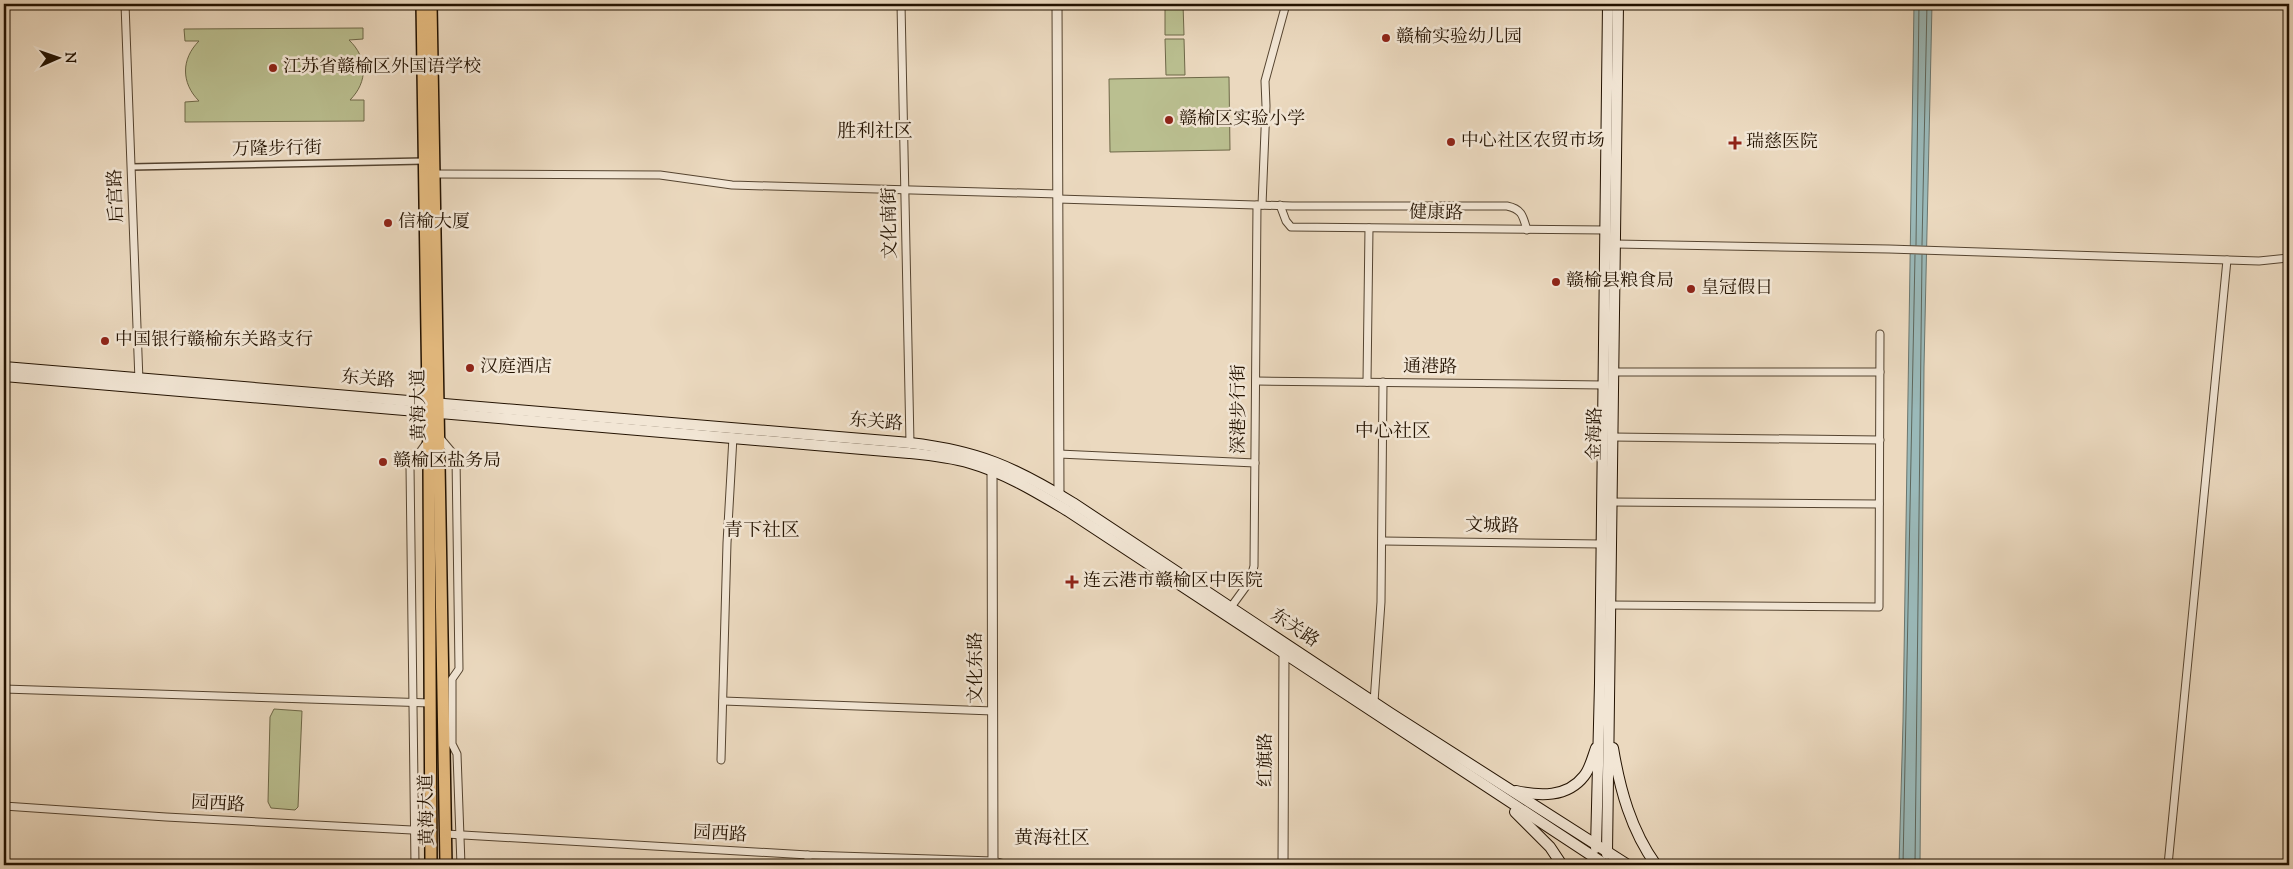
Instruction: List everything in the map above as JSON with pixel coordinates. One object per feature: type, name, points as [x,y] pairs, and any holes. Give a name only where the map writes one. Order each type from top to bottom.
[{"type":"main road","name":"黄海大道","points":[[422,4],[424,161],[433,407]]},
{"type":"main road","name":"黄海大道","points":[[431,4],[434,174],[430,704],[432,865]]},
{"type":"main road","name":"金海路","points":[[1595,862],[1602,544],[1608,4]]},
{"type":"main road","name":"金海路","points":[[1606,865],[1618,4]]},
{"type":"main road","name":"东关路","points":[[4,367],[139,382],[433,407],[910,443],[942,446],[974,453],[1019,472],[1059,494],[1374,702],[1504,793],[1595,862],[1606,865]]},
{"type":"main road","name":"东关路","points":[[4,376],[139,382]]},
{"type":"main road","name":"东关路","points":[[433,407],[941,456],[992,470],[1068,511],[1284,654],[1504,793],[1596,844],[1628,865]]},
{"type":"main road","name":"黄海大道","points":[[433,438],[443,614],[446,865]]},
{"type":"main road","points":[[1608,722],[1618,781],[1629,816],[1644,848],[1656,865]]},
{"type":"main road","points":[[1504,793],[1550,795],[1569,789],[1584,776],[1599,742]]},
{"type":"main road","points":[[1504,793],[1550,846],[1562,865]]},
{"type":"street","name":"后宫路","points":[[125,4],[139,382]]},
{"type":"street","name":"文化南街","points":[[901,4],[910,443]]},
{"type":"street","points":[[1057,4],[1059,494]]},
{"type":"street","name":"深港步行街","points":[[1231,607],[1253,574],[1260,205],[1266,106],[1265,81],[1286,4]]},
{"type":"street","name":"万隆步行街","points":[[131,167],[424,161]]},
{"type":"street","points":[[434,174],[660,175],[732,185],[905,190],[1260,205],[1507,206],[1518,208],[1523,213],[1527,230]]},
{"type":"street","name":"健康路","points":[[1280,205],[1286,222],[1291,227],[1605,230]]},
{"type":"street","points":[[1367,382],[1369,228]]},
{"type":"street","points":[[1615,244],[1889,249],[2259,261],[2289,258]]},
{"type":"street","points":[[2168,865],[2227,260]]},
{"type":"street","points":[[1610,605],[1879,607],[1880,334]]},
{"type":"street","points":[[1613,372],[1880,372]]},
{"type":"street","name":"通港路","points":[[1256,381],[1603,385]]},
{"type":"street","points":[[1374,702],[1383,541],[1383,382]]},
{"type":"street","points":[[721,760],[733,437]]},
{"type":"street","points":[[1612,437],[1880,440]]},
{"type":"street","points":[[414,865],[410,466],[433,438],[456,457],[459,669],[452,680],[452,744],[457,754],[461,865]]},
{"type":"street","points":[[1059,454],[1255,463]]},
{"type":"street","name":"文化东路","points":[[992,470],[994,863]]},
{"type":"street","points":[[1611,502],[1879,504]]},
{"type":"street","name":"文城路","points":[[1383,541],[1602,544]]},
{"type":"street","name":"红旗路","points":[[1282,865],[1284,654]]},
{"type":"street","points":[[4,689],[430,704]]},
{"type":"street","points":[[723,701],[993,710]]},
{"type":"street","name":"园西路","points":[[4,806],[431,831]]},
{"type":"street","name":"园西路","points":[[446,834],[1009,865]]},
{"type":"street","points":[[808,855],[808,865]]},
{"type":"green space","points":[[1165,4],[1183,4],[1184,35],[1165,35]]},
{"type":"green space","points":[[363,28],[363,39],[349,40],[360,54],[363,70],[360,86],[350,100],[364,100],[364,121],[185,122],[185,102],[199,101],[193,94],[186,79],[186,63],[193,48],[199,41],[185,41],[184,29]]},
{"type":"green space","points":[[1165,39],[1184,39],[1185,75],[1166,75]]},
{"type":"green space","points":[[1229,77],[1230,150],[1110,152],[1109,79]]},
{"type":"green space","points":[[274,709],[302,711],[298,807],[295,810],[271,808],[268,802],[270,717]]},
{"type":"water","points":[[1914,4],[1932,4],[1924,367],[1920,865],[1899,865],[1903,722]]},
{"type":"place","name":"赣榆实验幼儿园","points":[[1386,38]]},
{"type":"place","name":"江苏省赣榆区外国语学校","points":[[273,68]]},
{"type":"place","name":"赣榆区实验小学","points":[[1169,120]]},
{"type":"place","name":"中心社区农贸市场","points":[[1451,142]]},
{"type":"place","name":"瑞慈医院","points":[[1735,143]]},
{"type":"place","name":"信榆大厦","points":[[388,223]]},
{"type":"place","name":"赣榆县粮食局","points":[[1556,282]]},
{"type":"place","name":"皇冠假日","points":[[1691,289]]},
{"type":"place","name":"中国银行赣榆东关路支行","points":[[105,341]]},
{"type":"place","name":"汉庭酒店","points":[[470,368]]},
{"type":"place","name":"赣榆区盐务局","points":[[383,462]]},
{"type":"place","name":"连云港市赣榆区中医院","points":[[1072,582]]},
{"type":"district","name":"胜利社区","points":[[875,132]]},
{"type":"district","name":"中心社区","points":[[1393,432]]},
{"type":"district","name":"青下社区","points":[[762,531]]},
{"type":"district","name":"黄海社区","points":[[1052,839]]}]
